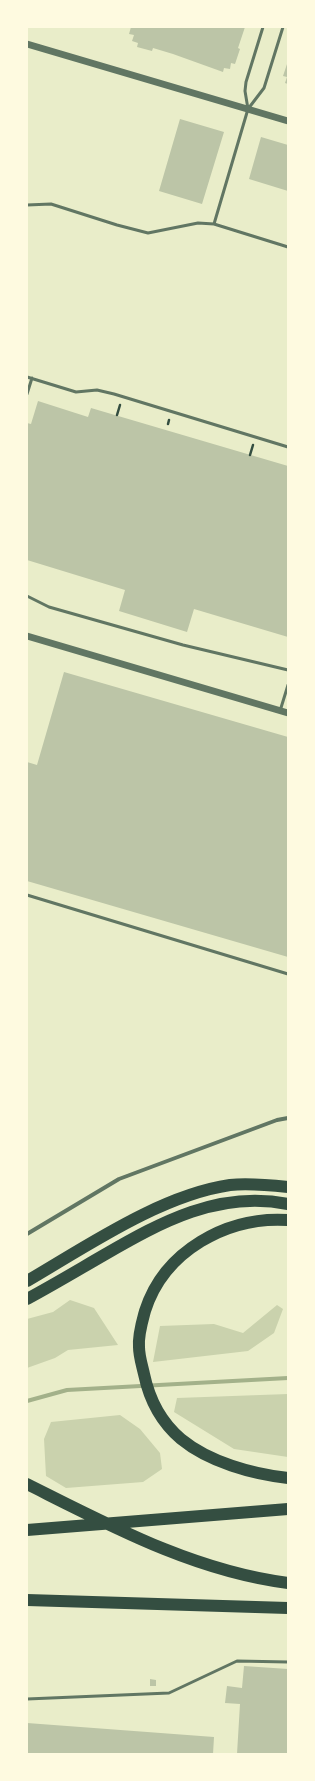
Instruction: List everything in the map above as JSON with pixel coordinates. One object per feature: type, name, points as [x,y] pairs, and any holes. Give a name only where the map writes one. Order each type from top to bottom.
[{"type":"highway","points":[[27,1281],[130,1222],[186,1196],[231,1185],[260,1184],[288,1187]]},
{"type":"highway","points":[[27,1299],[153,1227],[182,1215],[208,1207],[232,1202],[255,1201],[288,1204]]},
{"type":"highway","points":[[288,1220],[252,1223],[220,1231],[200,1241],[178,1258],[160,1278],[149,1300],[142,1323],[139,1346],[142,1367],[152,1400],[158,1412],[180,1438],[207,1455],[239,1468],[288,1478]]},
{"type":"highway","points":[[27,1484],[146,1543],[210,1566],[270,1581],[288,1583]]},
{"type":"highway","points":[[27,1530],[288,1509]]},
{"type":"highway","points":[[27,1600],[288,1608]]},
{"type":"highway","points":[[269,1607],[288,1614]]},
{"type":"street","points":[[27,44],[288,121]]},
{"type":"street","points":[[27,636],[288,713]]},
{"type":"street","points":[[27,1234],[119,1179],[276,1120],[288,1118]]},
{"type":"lane","points":[[248,109],[245,91],[246,82],[262,27]]},
{"type":"lane","points":[[214,224],[248,109],[264,88],[283,27]]},
{"type":"lane","points":[[27,205],[51,204],[117,225],[148,233],[198,223],[214,224],[288,247]]},
{"type":"lane","points":[[27,377],[76,392],[97,390],[114,394],[288,448]]},
{"type":"lane","points":[[27,394],[32,378]]},
{"type":"lane","points":[[27,596],[49,607],[183,645],[288,670]]},
{"type":"lane","points":[[280,711],[288,685]]},
{"type":"lane","points":[[27,895],[288,974]]},
{"type":"lane","points":[[27,1699],[169,1693],[237,1661],[288,1662]]},
{"type":"path","points":[[117,416],[120,405]]},
{"type":"path","points":[[168,424],[169,420]]},
{"type":"path","points":[[250,455],[253,445]]},
{"type":"green space","points":[[70,1300],[94,1308],[118,1345],[68,1350],[55,1358],[27,1368],[27,1319],[53,1312]]},
{"type":"green space","points":[[277,1305],[283,1309],[274,1333],[248,1351],[153,1362],[160,1326],[214,1324],[243,1333]]},
{"type":"green space","points":[[288,1394],[288,1457],[234,1449],[174,1412],[177,1398]]},
{"type":"green space","points":[[120,1415],[140,1429],[160,1453],[162,1469],[143,1482],[66,1488],[46,1476],[44,1439],[51,1422]]},
{"type":"building","points":[[131,27],[245,27],[238,48],[240,49],[235,64],[231,63],[230,69],[224,68],[223,72],[153,48],[152,51],[137,47],[138,43],[132,41],[134,35],[129,34]]},
{"type":"building","points":[[288,61],[288,84],[285,83],[287,77],[283,76]]},
{"type":"building","points":[[180,119],[224,132],[202,204],[159,191]]},
{"type":"building","points":[[261,137],[288,145],[288,191],[249,179]]},
{"type":"building","points":[[38,401],[88,417],[91,408],[288,466],[288,637],[194,609],[187,632],[119,611],[125,590],[27,560],[27,423],[31,424]]},
{"type":"building","points":[[64,672],[288,737],[288,957],[27,881],[27,762],[37,765]]},
{"type":"building","points":[[244,1666],[288,1669],[288,1754],[237,1754],[240,1704],[225,1703],[227,1686],[242,1688]]},
{"type":"building","points":[[150,1679],[156,1680],[156,1686],[150,1686]]},
{"type":"building","points":[[27,1723],[214,1737],[213,1754],[27,1754]]},
{"type":"waterway","points":[[27,1401],[67,1390],[288,1378]]}]
